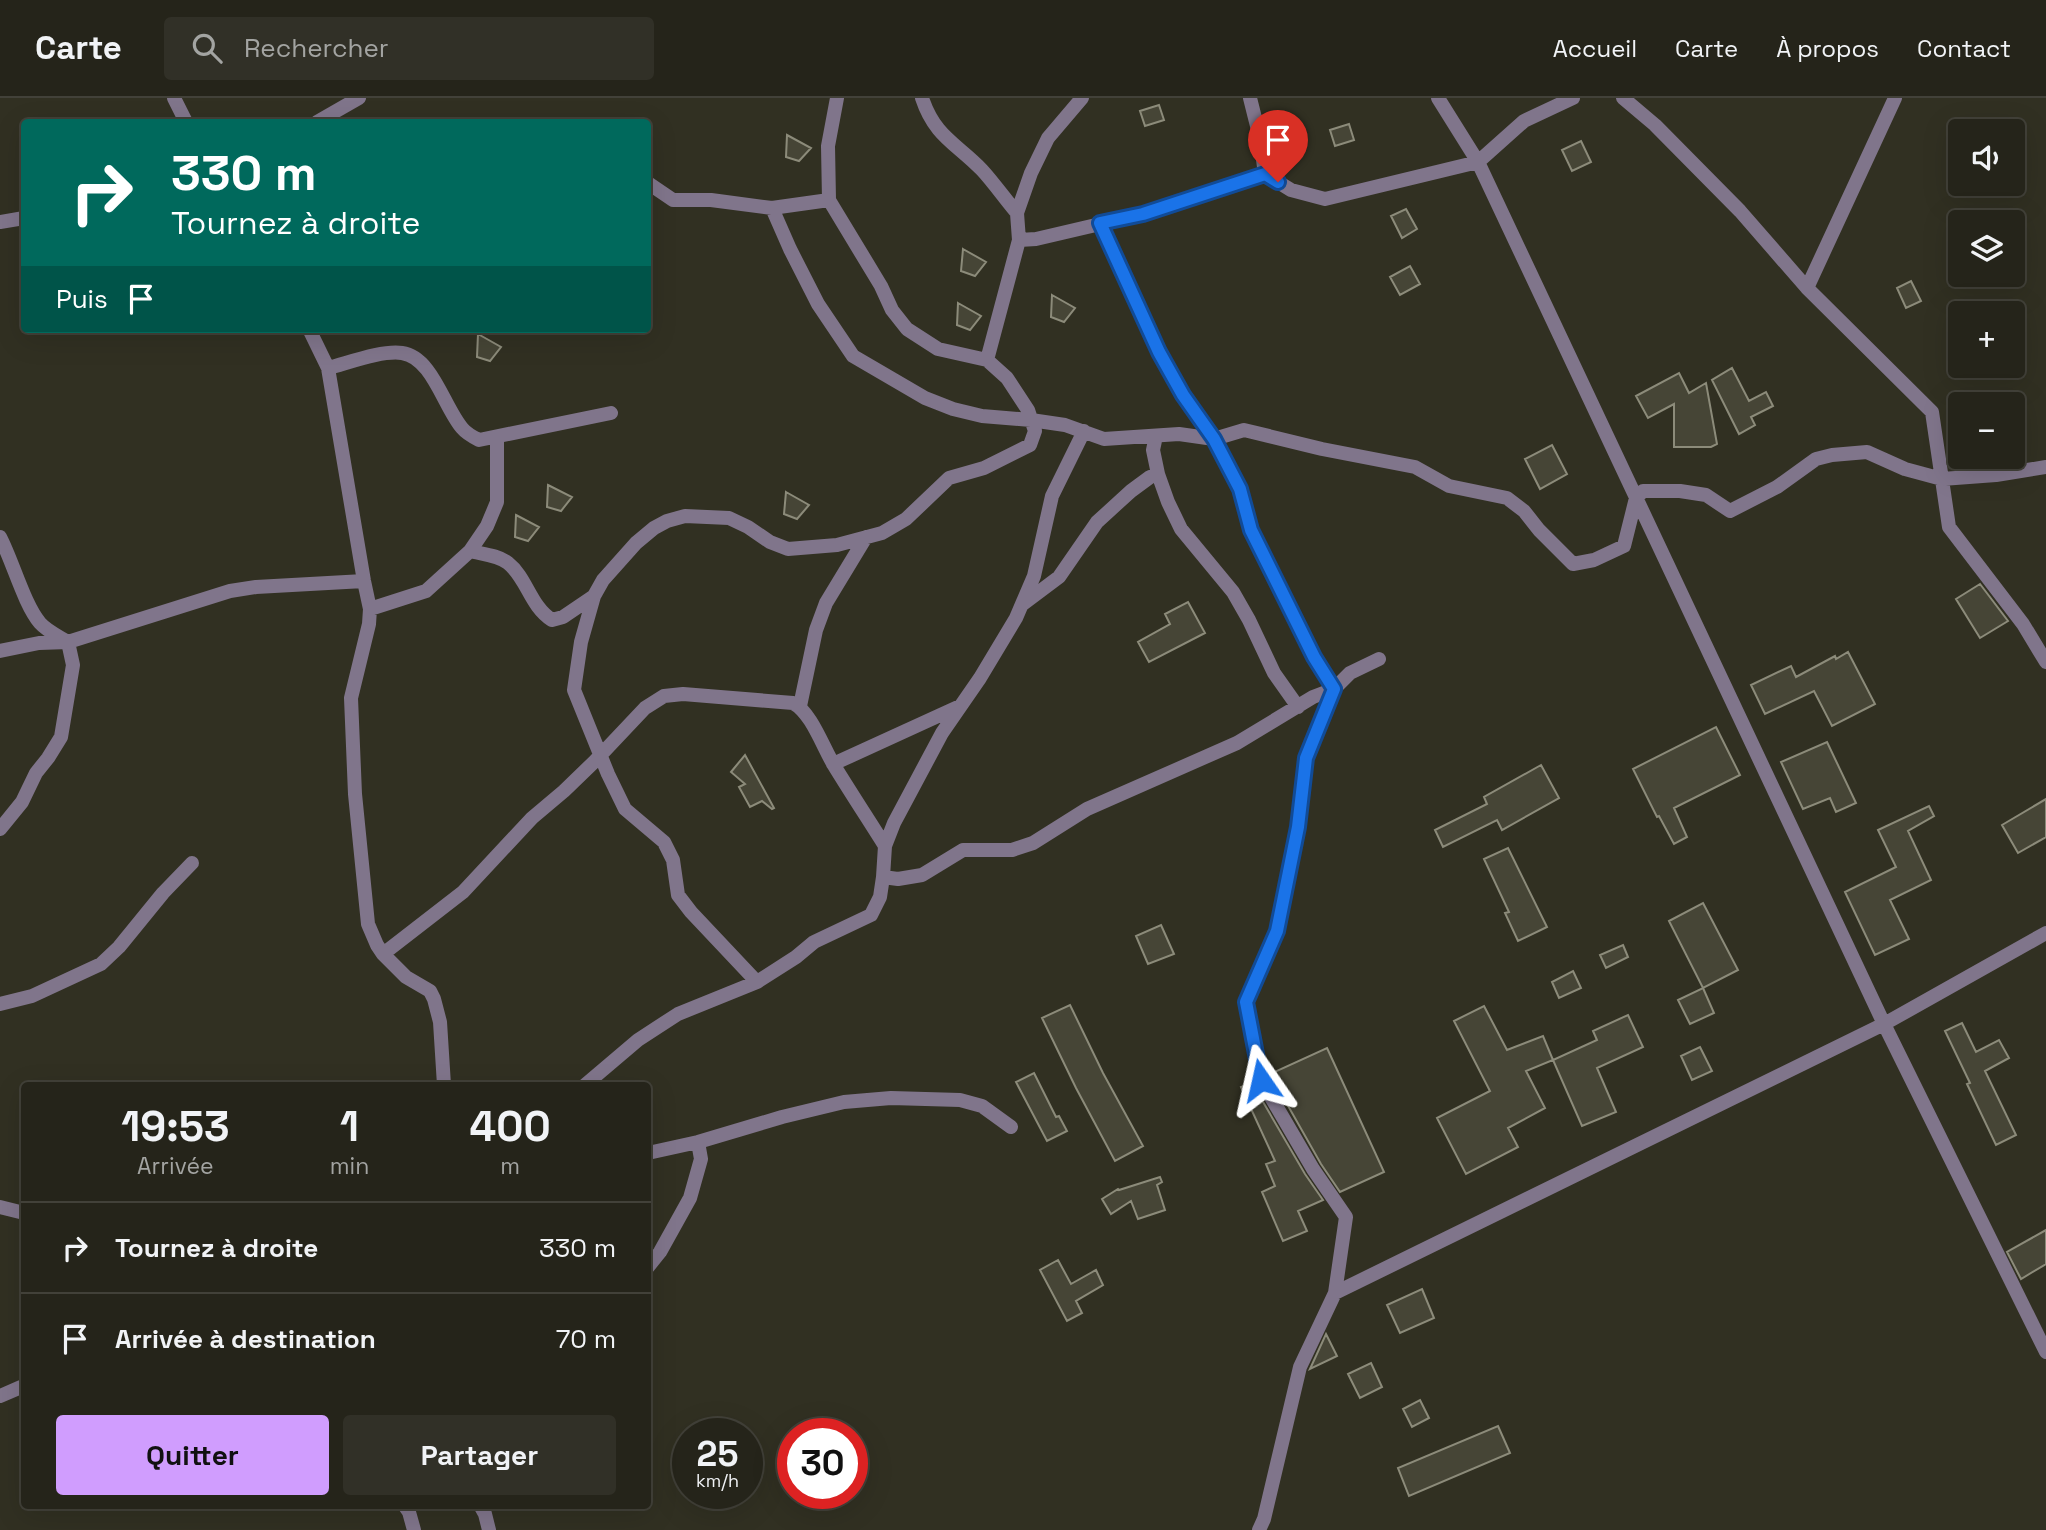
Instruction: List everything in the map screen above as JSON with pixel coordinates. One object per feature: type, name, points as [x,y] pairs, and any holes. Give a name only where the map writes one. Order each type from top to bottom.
[{"type":"street","points":[[174,98],[184,119]]},
{"type":"street","points":[[322,119],[359,98]]},
{"type":"street","points":[[757,982],[678,895],[673,860],[664,842],[625,809],[608,774],[574,690],[581,642],[594,596],[603,580],[636,542],[667,521],[685,516],[729,518],[770,542],[788,549],[836,545],[882,533],[906,519],[949,478],[984,468],[1030,445],[1035,431],[1023,401],[1007,377],[987,359],[938,349],[907,328],[892,310],[829,200],[828,146],[837,98]]},
{"type":"street","points":[[922,98],[928,117],[934,125],[982,170],[1017,213]]},
{"type":"street","points":[[987,359],[1019,240],[1017,213],[1031,173],[1048,138],[1082,98]]},
{"type":"street","points":[[1250,98],[1265,174]]},
{"type":"street","points":[[1438,98],[1478,162],[1884,1024],[2046,1352]]},
{"type":"street","points":[[1019,240],[1036,239],[1143,214],[1265,174],[1291,190],[1325,199],[1478,162],[1524,121],[1573,98]]},
{"type":"street","points":[[1623,98],[1655,125],[1740,211],[1807,288],[1932,412],[1949,527],[2023,625],[2046,662]]},
{"type":"street","points":[[1807,288],[1895,98]]},
{"type":"street","points":[[651,185],[673,200],[711,200],[772,208],[829,200]]},
{"type":"street","points":[[772,208],[818,304],[853,356],[906,389],[953,409],[982,416],[1031,419],[1065,425],[1104,439],[1180,434],[1214,439],[1244,430],[1415,467],[1449,486],[1507,498],[1524,511],[1573,565],[1594,560],[1624,546],[1636,498],[1643,491],[1680,491],[1706,495],[1730,511],[1777,487],[1816,460],[1832,455],[1867,452],[1905,469],[1941,479],[1996,475],[2046,467]]},
{"type":"street","points":[[0,222],[21,218]]},
{"type":"street","points":[[1100,223],[1159,352],[1183,395],[1214,439],[1240,489],[1251,530],[1314,657],[1334,689]]},
{"type":"street","points":[[311,333],[328,368],[370,609],[365,649],[351,698],[355,793],[368,924],[383,954],[406,977],[430,991],[435,999],[440,1022],[444,1082]]},
{"type":"street","points":[[328,368],[384,354],[403,353],[414,357],[427,368],[462,428],[479,440],[611,413]]},
{"type":"street","points":[[589,1082],[638,1040],[678,1014],[757,982],[814,942],[871,915],[880,897],[885,846],[894,823],[942,733],[980,678],[1023,604],[1034,576],[1052,496],[1084,431]]},
{"type":"street","points":[[1156,436],[1153,450],[1158,474],[1181,528],[1233,592],[1250,620],[1274,673],[1298,707]]},
{"type":"street","points":[[370,609],[426,591],[470,551],[487,526],[497,502],[497,437]]},
{"type":"street","points":[[1023,604],[1059,577],[1087,534],[1103,516],[1150,477],[1158,474]]},
{"type":"street","points":[[0,537],[29,606],[47,630],[68,642],[73,665],[61,737],[36,773],[22,802],[0,829]]},
{"type":"street","points":[[800,706],[816,629],[866,537]]},
{"type":"street","points":[[470,551],[509,564],[541,613],[552,620],[563,617],[594,596]]},
{"type":"street","points":[[0,651],[39,642],[68,642],[230,591],[364,581]]},
{"type":"street","points":[[1259,1530],[1264,1520],[1300,1367],[1335,1293],[1346,1217],[1313,1169],[1261,1080],[1246,1002],[1277,931],[1298,827],[1306,758],[1334,689],[1350,673],[1379,659]]},
{"type":"street","points":[[883,877],[898,879],[922,875],[963,850],[1012,850],[1033,843],[1087,808],[1237,743],[1313,697],[1334,689]]},
{"type":"street","points":[[383,954],[463,892],[532,818],[564,791],[645,708],[664,696],[682,694],[793,703],[800,706],[885,846]]},
{"type":"street","points":[[833,764],[961,705]]},
{"type":"street","points":[[0,1004],[32,996],[101,964],[192,863]]},
{"type":"street","points":[[1335,1293],[1884,1024],[2046,933]]},
{"type":"street","points":[[651,1152],[844,1102],[891,1098],[960,1100],[982,1106],[1011,1127]]},
{"type":"street","points":[[651,1263],[690,1198],[701,1160],[698,1142]]},
{"type":"street","points":[[0,1208],[21,1212]]},
{"type":"street","points":[[0,1396],[21,1387]]},
{"type":"street","points":[[407,1509],[414,1530]]},
{"type":"street","points":[[482,1509],[489,1530]]},
{"type":"building","points":[[1159,105],[1164,120],[1145,126],[1140,111]]},
{"type":"building","points":[[1349,124],[1354,140],[1335,146],[1330,130]]},
{"type":"building","points":[[787,135],[811,148],[799,161],[786,157]]},
{"type":"building","points":[[1581,141],[1591,162],[1572,171],[1562,150]]},
{"type":"building","points":[[1406,209],[1417,229],[1402,238],[1391,216]]},
{"type":"building","points":[[963,249],[986,262],[975,276],[961,271]]},
{"type":"building","points":[[1410,266],[1420,284],[1400,295],[1390,277]]},
{"type":"building","points":[[1911,281],[1921,301],[1906,308],[1897,288]]},
{"type":"building","points":[[1052,295],[1075,308],[1064,322],[1051,317]]},
{"type":"building","points":[[958,303],[981,316],[970,330],[957,325]]},
{"type":"building","points":[[478,334],[501,347],[490,361],[477,357]]},
{"type":"building","points":[[1732,368],[1749,401],[1766,392],[1773,406],[1751,417],[1755,425],[1739,434],[1712,380]]},
{"type":"building","points":[[1679,373],[1689,393],[1706,383],[1717,444],[1711,447],[1674,447],[1674,404],[1648,418],[1636,396]]},
{"type":"building","points":[[1552,445],[1567,474],[1540,489],[1525,459]]},
{"type":"building","points":[[548,485],[572,497],[561,511],[547,507]]},
{"type":"building","points":[[786,492],[809,505],[797,519],[784,514]]},
{"type":"building","points":[[516,515],[539,527],[528,541],[515,537]]},
{"type":"building","points":[[1980,584],[2008,621],[1980,638],[1956,599]]},
{"type":"building","points":[[1188,602],[1205,633],[1149,662],[1138,642],[1170,624],[1165,614]]},
{"type":"building","points":[[1848,652],[1875,704],[1832,726],[1814,691],[1765,714],[1751,685],[1791,666],[1796,677]]},
{"type":"building","points":[[1716,727],[1740,775],[1674,808],[1687,837],[1674,844],[1633,769]]},
{"type":"building","points":[[1827,742],[1856,803],[1836,812],[1830,798],[1803,809],[1781,762]]},
{"type":"building","points":[[745,755],[774,808],[762,801],[750,807],[739,787],[745,784],[731,772]]},
{"type":"building","points":[[1541,765],[1559,798],[1502,830],[1497,820],[1443,847],[1435,830],[1487,804],[1484,797]]},
{"type":"building","points":[[2046,799],[2046,837],[2018,853],[2002,825]]},
{"type":"building","points":[[1929,806],[1934,816],[1908,831],[1931,880],[1890,900],[1909,939],[1875,955],[1845,892],[1896,867],[1878,830]]},
{"type":"building","points":[[1508,848],[1547,927],[1518,941],[1505,913],[1509,912],[1484,859]]},
{"type":"building","points":[[1703,903],[1738,970],[1703,988],[1669,921]]},
{"type":"building","points":[[1161,925],[1174,954],[1148,964],[1136,936]]},
{"type":"building","points":[[1623,945],[1628,957],[1606,968],[1600,955]]},
{"type":"building","points":[[1573,971],[1581,988],[1559,998],[1552,982]]},
{"type":"building","points":[[1703,988],[1714,1013],[1690,1024],[1678,1000]]},
{"type":"building","points":[[1070,1005],[1143,1146],[1115,1161],[1042,1018]]},
{"type":"building","points":[[1484,1006],[1507,1050],[1543,1036],[1553,1060],[1526,1071],[1545,1108],[1508,1128],[1518,1147],[1466,1174],[1437,1118],[1490,1091],[1454,1021]]},
{"type":"building","points":[[1628,1015],[1643,1047],[1597,1068],[1616,1112],[1582,1126],[1553,1060],[1597,1040],[1593,1031]]},
{"type":"building","points":[[1962,1023],[1976,1052],[1999,1040],[2009,1058],[1985,1071],[2016,1135],[1996,1145],[1945,1031]]},
{"type":"building","points":[[1700,1047],[1712,1071],[1692,1080],[1681,1056]]},
{"type":"building","points":[[1327,1048],[1384,1172],[1340,1192],[1270,1074]]},
{"type":"building","points":[[1034,1073],[1056,1117],[1059,1116],[1067,1131],[1047,1141],[1016,1082]]},
{"type":"building","points":[[1252,1083],[1323,1200],[1298,1211],[1307,1231],[1283,1241],[1262,1192],[1275,1186],[1266,1164],[1275,1161],[1241,1087]]},
{"type":"building","points":[[1160,1177],[1162,1182],[1157,1185],[1165,1210],[1138,1219],[1131,1201],[1111,1214],[1102,1199],[1118,1189]]},
{"type":"building","points":[[2046,1230],[2046,1264],[2021,1279],[2007,1252]]},
{"type":"building","points":[[1058,1260],[1071,1284],[1096,1270],[1103,1285],[1076,1301],[1082,1313],[1067,1321],[1040,1270]]},
{"type":"building","points":[[1422,1289],[1434,1318],[1400,1333],[1387,1305]]},
{"type":"building","points":[[1326,1334],[1337,1356],[1310,1369]]},
{"type":"building","points":[[1371,1363],[1382,1387],[1360,1398],[1348,1374]]},
{"type":"building","points":[[1420,1400],[1429,1418],[1412,1427],[1403,1409]]},
{"type":"building","points":[[1498,1426],[1510,1453],[1409,1496],[1398,1468]]},
{"type":"route","points":[[1261,1080],[1246,1002],[1277,931],[1298,827],[1306,758],[1334,689],[1314,657],[1251,530],[1240,489],[1214,439],[1183,395],[1159,352],[1100,223],[1143,214],[1265,174],[1278,182]]}]
